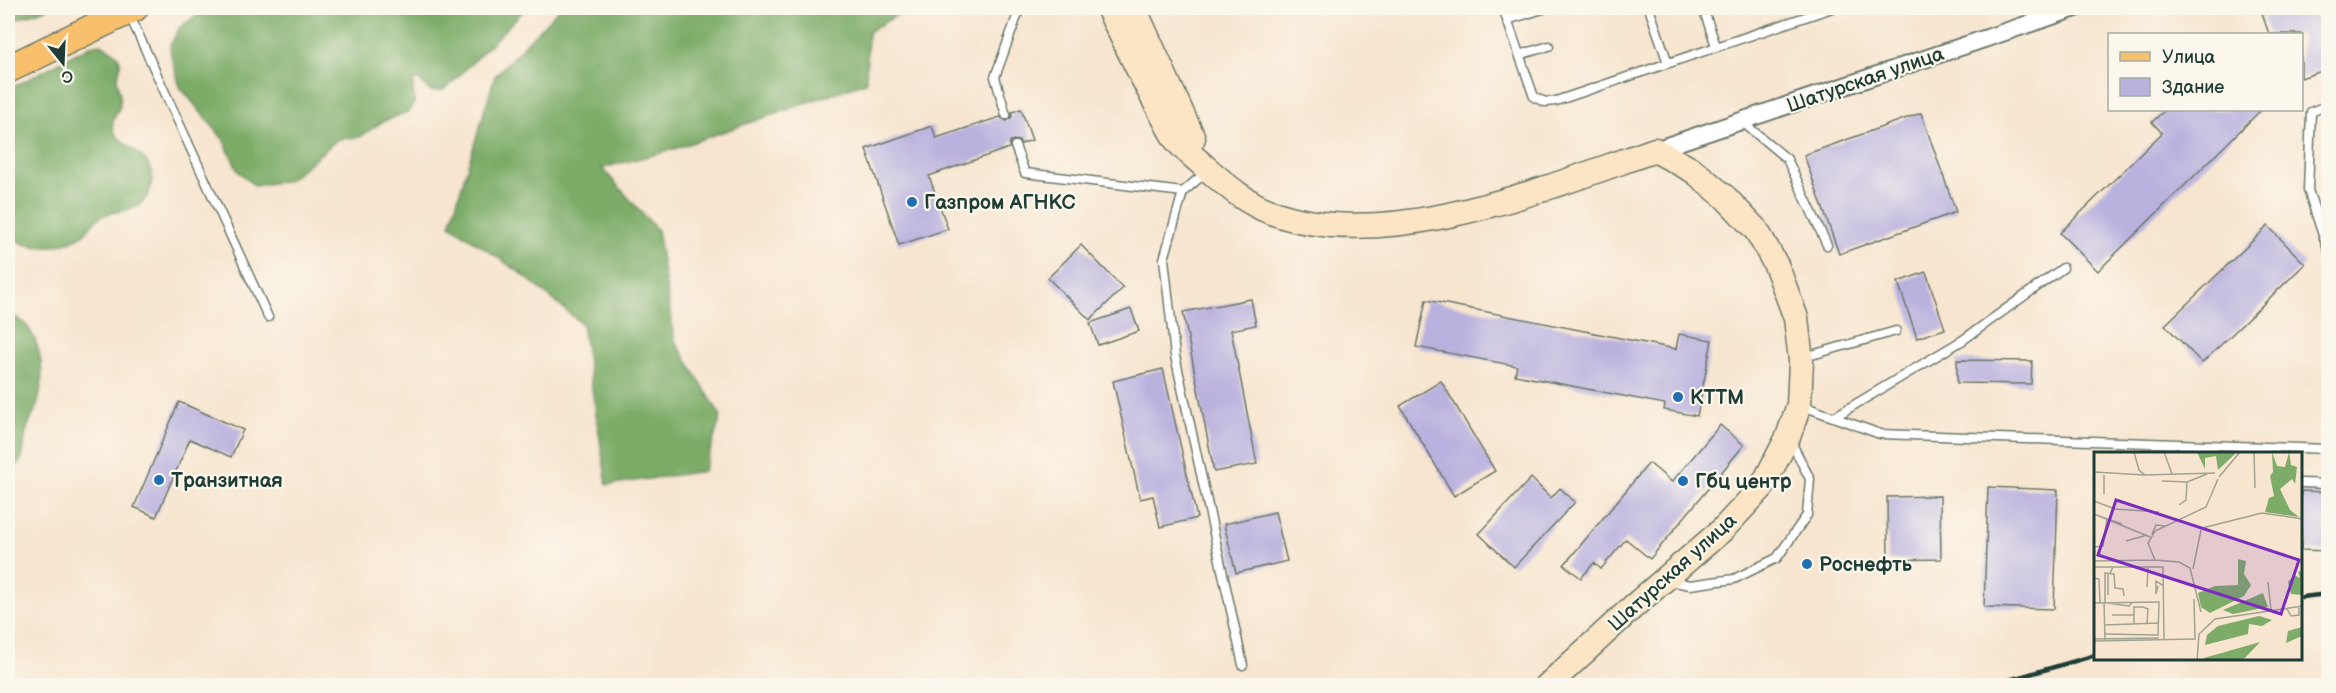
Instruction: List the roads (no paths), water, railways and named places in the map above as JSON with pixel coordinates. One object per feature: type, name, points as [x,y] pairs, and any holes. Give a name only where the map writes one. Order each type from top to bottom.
[{"type":"main road","points":[[8,49],[92,8]]},
{"type":"main road","name":"Шатурская улица","points":[[1108,8],[1177,141],[1227,187],[1269,212],[1326,224],[1371,225],[1410,222],[1479,208],[1535,192],[1655,150],[1694,171],[1726,198],[1757,231],[1777,267],[1796,318],[1801,358],[1799,405],[1788,437],[1762,487],[1722,530],[1635,605],[1547,686]]},
{"type":"main road","name":"Шатурская улица","points":[[1134,8],[1184,122],[1209,170]]},
{"type":"main road","points":[[8,69],[130,9]]},
{"type":"street","name":"Шатурская улица","points":[[1655,150],[2076,8]]},
{"type":"lane","points":[[1005,115],[995,77],[1020,8]]},
{"type":"lane","points":[[1503,8],[1534,97],[1545,102],[1556,101],[1832,8]]},
{"type":"lane","points":[[1507,20],[1546,8]]},
{"type":"lane","points":[[1649,8],[1668,63]]},
{"type":"lane","points":[[1704,8],[1716,46]]},
{"type":"lane","points":[[130,9],[268,317]]},
{"type":"lane","points":[[1520,55],[1549,46]]},
{"type":"lane","points":[[2328,105],[2311,112],[2308,190],[2328,250]]},
{"type":"lane","points":[[1741,121],[1787,159],[1827,245]]},
{"type":"lane","points":[[1015,146],[1025,173],[1183,192]]},
{"type":"lane","points":[[1209,170],[1183,192],[1164,259],[1175,356],[1242,666]]},
{"type":"lane","points":[[1834,417],[1963,340],[2063,268]]},
{"type":"lane","points":[[1801,358],[1896,331]]},
{"type":"lane","points":[[1799,405],[1880,434],[2328,449]]},
{"type":"lane","points":[[1665,580],[1690,585],[1734,579],[1778,558],[1807,515],[1810,479],[1788,437]]},
{"type":"lane","points":[[2173,444],[2176,452]]},
{"type":"lane","points":[[2303,483],[2328,484]]},
{"type":"railway","points":[[2303,597],[2328,594]]},
{"type":"railway","points":[[1988,686],[2094,656]]},
{"type":"place","name":"Газпром АГНКС","points":[[912,202]]},
{"type":"place","name":"КТТМ","points":[[1678,397]]},
{"type":"place","name":"Транзитная","points":[[159,480]]},
{"type":"place","name":"Гбц центр","points":[[1683,481]]},
{"type":"place","name":"Роснефть","points":[[1807,564]]}]
